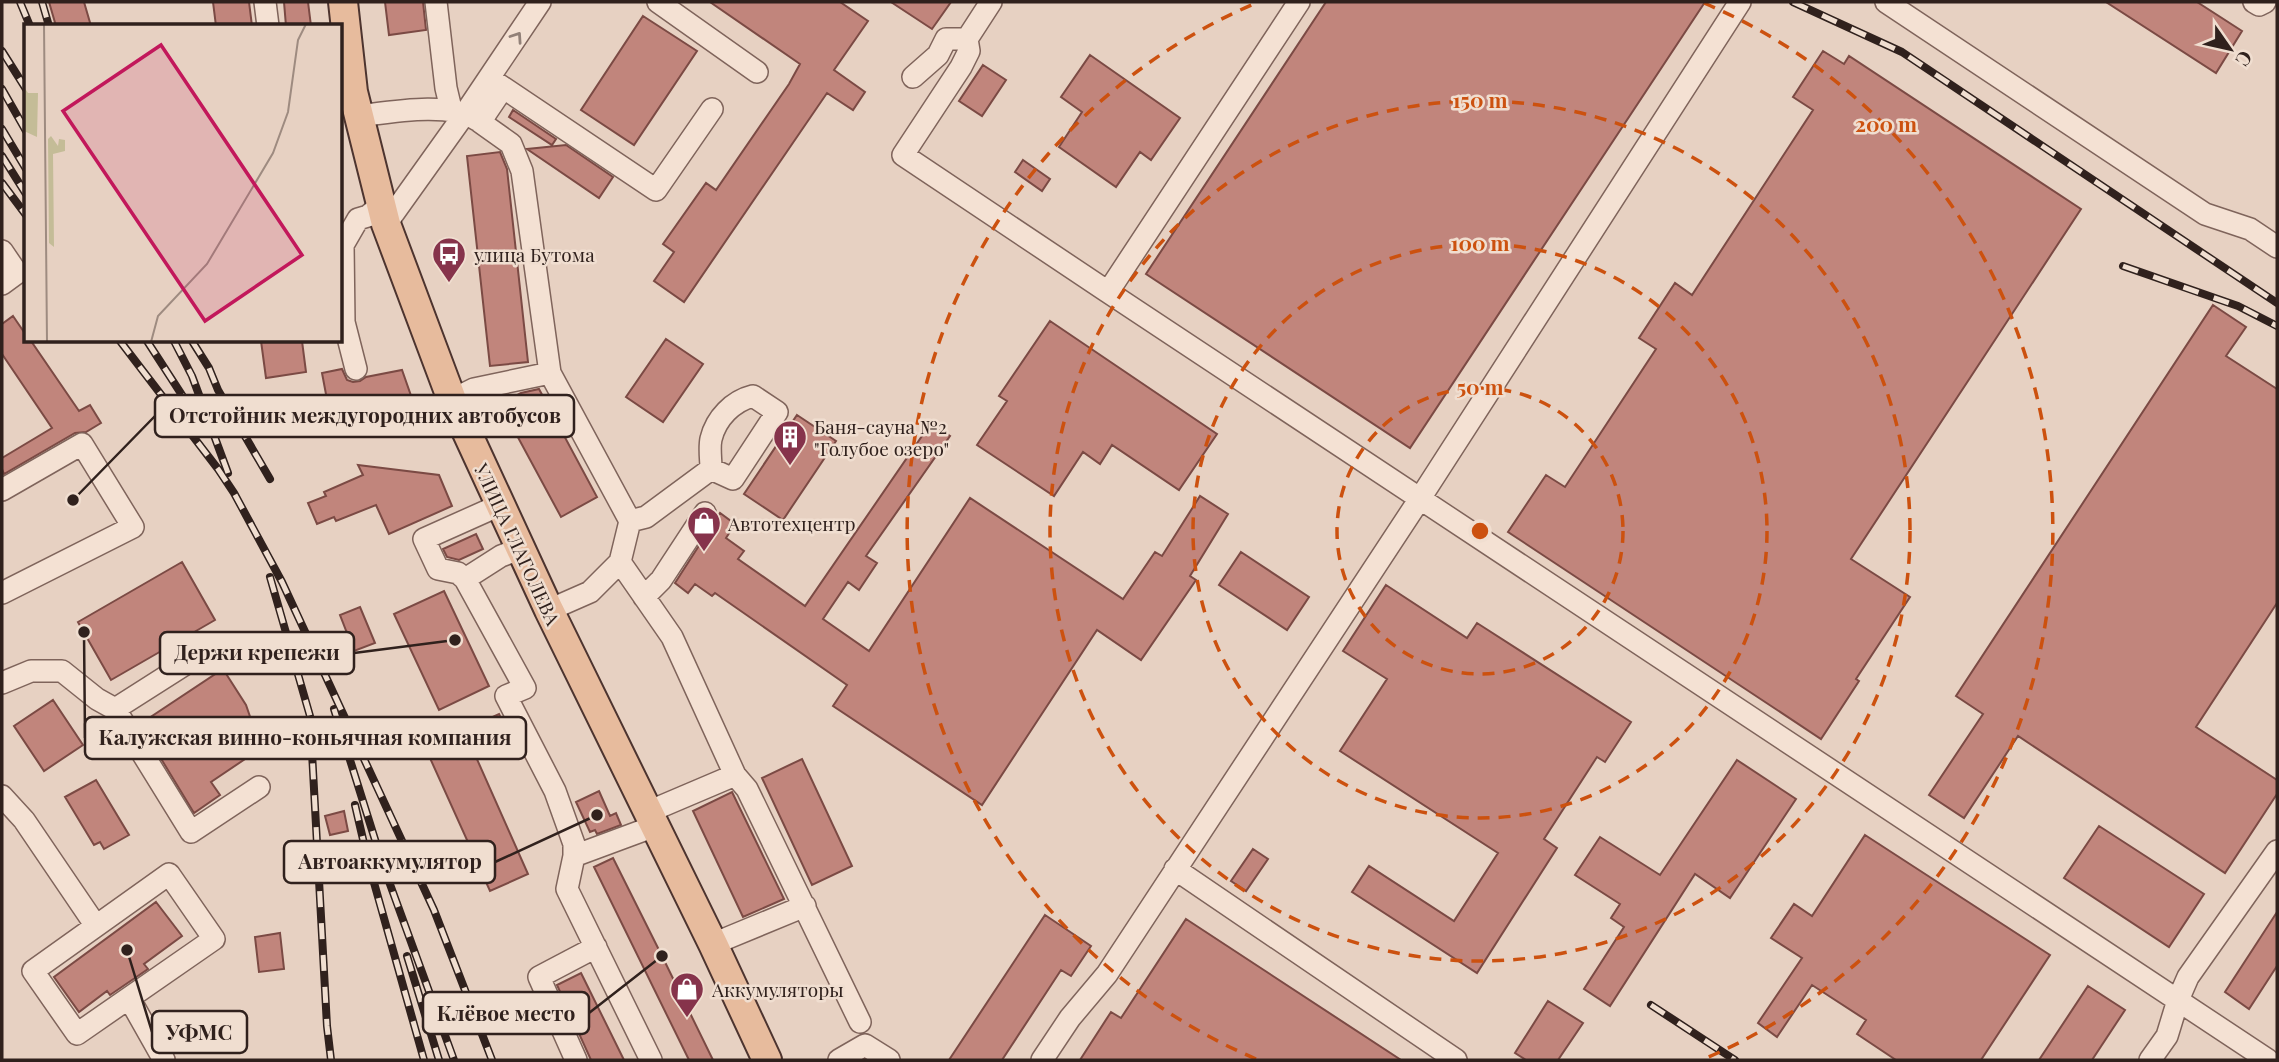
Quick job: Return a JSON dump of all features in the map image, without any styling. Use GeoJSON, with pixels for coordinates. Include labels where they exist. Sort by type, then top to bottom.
{"type":"FeatureCollection","features":[{"type":"Feature","properties":{"kind":"main road","name":"УЛИЦА ГЛАГОЛЕВА"},"geometry":{"type":"LineString","coordinates":[[343,2],[351,101],[383,215],[452,400],[549,610],[713,944],[766,1060]]}},
{"type":"Feature","properties":{"kind":"street"},"geometry":{"type":"LineString","coordinates":[[265,2],[268,24]]}},
{"type":"Feature","properties":{"kind":"street"},"geometry":{"type":"LineString","coordinates":[[436,2],[446,88],[466,115],[511,144],[522,172],[550,373],[630,521],[620,562],[590,592],[549,610]]}},
{"type":"Feature","properties":{"kind":"street"},"geometry":{"type":"LineString","coordinates":[[356,369],[344,322],[343,245],[358,219],[383,215],[496,83],[540,2]]}},
{"type":"Feature","properties":{"kind":"street"},"geometry":{"type":"LineString","coordinates":[[658,2],[757,72]]}},
{"type":"Feature","properties":{"kind":"street"},"geometry":{"type":"LineString","coordinates":[[991,2],[967,38],[969,51],[961,67],[902,155],[2268,1060]]}},
{"type":"Feature","properties":{"kind":"street"},"geometry":{"type":"LineString","coordinates":[[1108,292],[1299,2]]}},
{"type":"Feature","properties":{"kind":"street"},"geometry":{"type":"LineString","coordinates":[[1042,1060],[1070,1018],[1107,974],[1419,500],[1740,2]]}},
{"type":"Feature","properties":{"kind":"street"},"geometry":{"type":"LineString","coordinates":[[1885,2],[2205,214],[2250,229],[2277,247]]}},
{"type":"Feature","properties":{"kind":"street"},"geometry":{"type":"LineString","coordinates":[[2254,2],[2259,5],[2265,2]]}},
{"type":"Feature","properties":{"kind":"street"},"geometry":{"type":"LineString","coordinates":[[913,77],[938,55],[946,39],[967,38]]}},
{"type":"Feature","properties":{"kind":"street"},"geometry":{"type":"LineString","coordinates":[[496,83],[656,190],[712,109]]}},
{"type":"Feature","properties":{"kind":"street"},"geometry":{"type":"LineString","coordinates":[[351,101],[466,115]]}},
{"type":"Feature","properties":{"kind":"street"},"geometry":{"type":"LineString","coordinates":[[2,251],[16,273],[2,284]]}},
{"type":"Feature","properties":{"kind":"street"},"geometry":{"type":"LineString","coordinates":[[452,400],[474,389],[550,373]]}},
{"type":"Feature","properties":{"kind":"street"},"geometry":{"type":"LineString","coordinates":[[2,490],[82,444],[133,527],[2,593]]}},
{"type":"Feature","properties":{"kind":"street"},"geometry":{"type":"LineString","coordinates":[[630,521],[646,517],[711,469]]}},
{"type":"Feature","properties":{"kind":"street"},"geometry":{"type":"LineString","coordinates":[[500,505],[424,540],[438,569],[458,573],[465,579],[525,688],[506,696],[555,791],[574,844],[567,889],[651,1060]]}},
{"type":"Feature","properties":{"kind":"street"},"geometry":{"type":"LineString","coordinates":[[644,597],[661,580],[705,513]]}},
{"type":"Feature","properties":{"kind":"street"},"geometry":{"type":"LineString","coordinates":[[465,579],[501,556],[522,548]]}},
{"type":"Feature","properties":{"kind":"street"},"geometry":{"type":"LineString","coordinates":[[620,562],[672,637],[735,775],[747,789],[860,1022]]}},
{"type":"Feature","properties":{"kind":"street"},"geometry":{"type":"LineString","coordinates":[[115,709],[203,653]]}},
{"type":"Feature","properties":{"kind":"street"},"geometry":{"type":"LineString","coordinates":[[2,683],[31,671],[62,671],[97,699],[115,709],[191,832],[260,787]]}},
{"type":"Feature","properties":{"kind":"street"},"geometry":{"type":"LineString","coordinates":[[574,856],[735,775]]}},
{"type":"Feature","properties":{"kind":"street"},"geometry":{"type":"LineString","coordinates":[[2,796],[24,820],[96,926]]}},
{"type":"Feature","properties":{"kind":"street"},"geometry":{"type":"LineString","coordinates":[[2150,1060],[2167,1036],[2188,977],[2277,851]]}},
{"type":"Feature","properties":{"kind":"street"},"geometry":{"type":"LineString","coordinates":[[1175,869],[1456,1060]]}},
{"type":"Feature","properties":{"kind":"street"},"geometry":{"type":"LineString","coordinates":[[169,874],[214,939],[77,1034],[33,971],[96,926],[169,874]]}},
{"type":"Feature","properties":{"kind":"street"},"geometry":{"type":"LineString","coordinates":[[713,944],[805,906]]}},
{"type":"Feature","properties":{"kind":"street"},"geometry":{"type":"LineString","coordinates":[[576,1060],[539,977],[596,947]]}},
{"type":"Feature","properties":{"kind":"street"},"geometry":{"type":"LineString","coordinates":[[129,998],[164,1060]]}},
{"type":"Feature","properties":{"kind":"street"},"geometry":{"type":"LineString","coordinates":[[839,1060],[865,1045],[889,1060]]}},
{"type":"Feature","properties":{"kind":"building"},"geometry":{"type":"Polygon","coordinates":[[[49,2],[84,2],[90,24],[55,24],[49,2]]]}},
{"type":"Feature","properties":{"kind":"building"},"geometry":{"type":"Polygon","coordinates":[[[213,2],[249,2],[252,24],[216,24],[213,2]]]}},
{"type":"Feature","properties":{"kind":"building"},"geometry":{"type":"Polygon","coordinates":[[[284,2],[308,2],[311,24],[286,24],[284,2]]]}},
{"type":"Feature","properties":{"kind":"building"},"geometry":{"type":"Polygon","coordinates":[[[385,2],[423,2],[426,30],[389,35],[385,2]]]}},
{"type":"Feature","properties":{"kind":"building"},"geometry":{"type":"Polygon","coordinates":[[[710,2],[840,2],[868,21],[834,70],[865,92],[853,110],[827,93],[684,302],[654,281],[674,252],[663,244],[706,183],[716,190],[800,64],[710,2]]]}},
{"type":"Feature","properties":{"kind":"building"},"geometry":{"type":"Polygon","coordinates":[[[891,2],[951,2],[932,29],[891,2]]]}},
{"type":"Feature","properties":{"kind":"building"},"geometry":{"type":"Polygon","coordinates":[[[1326,2],[1705,2],[1410,448],[1146,274],[1326,2]]]}},
{"type":"Feature","properties":{"kind":"building"},"geometry":{"type":"Polygon","coordinates":[[[2106,2],[2197,2],[2242,31],[2216,73],[2106,2]]]}},
{"type":"Feature","properties":{"kind":"building"},"geometry":{"type":"Polygon","coordinates":[[[643,16],[697,51],[634,145],[581,110],[643,16]]]}},
{"type":"Feature","properties":{"kind":"building"},"geometry":{"type":"Polygon","coordinates":[[[1823,51],[1844,64],[1849,56],[2081,209],[1851,559],[1910,597],[1856,679],[1859,681],[1821,739],[1508,532],[1546,475],[1565,487],[1656,349],[1639,338],[1675,283],[1692,295],[1813,110],[1793,97],[1823,51]]]}},
{"type":"Feature","properties":{"kind":"building"},"geometry":{"type":"Polygon","coordinates":[[[1090,55],[1180,118],[1151,160],[1140,152],[1116,187],[1059,147],[1082,112],[1061,97],[1090,55]]]}},
{"type":"Feature","properties":{"kind":"building"},"geometry":{"type":"Polygon","coordinates":[[[983,65],[1006,80],[982,116],[959,101],[983,65]]]}},
{"type":"Feature","properties":{"kind":"building"},"geometry":{"type":"Polygon","coordinates":[[[513,110],[556,139],[552,145],[509,117],[513,110]]]}},
{"type":"Feature","properties":{"kind":"building"},"geometry":{"type":"Polygon","coordinates":[[[566,145],[613,177],[599,198],[527,149],[566,145]]]}},
{"type":"Feature","properties":{"kind":"building"},"geometry":{"type":"Polygon","coordinates":[[[500,152],[507,169],[528,362],[490,366],[467,156],[500,152]]]}},
{"type":"Feature","properties":{"kind":"building"},"geometry":{"type":"Polygon","coordinates":[[[1023,160],[1050,179],[1042,191],[1015,172],[1023,160]]]}},
{"type":"Feature","properties":{"kind":"building"},"geometry":{"type":"Polygon","coordinates":[[[2213,305],[2246,327],[2226,356],[2277,389],[2277,603],[2196,727],[2277,780],[2277,794],[2225,873],[2018,736],[1964,818],[1929,795],[1983,714],[1956,696],[2213,305]]]}},
{"type":"Feature","properties":{"kind":"building"},"geometry":{"type":"Polygon","coordinates":[[[13,316],[24,332],[24,343],[32,343],[79,411],[90,405],[101,423],[86,432],[75,433],[4,474],[2,458],[52,428],[2,354],[2,324],[13,316]]]}},
{"type":"Feature","properties":{"kind":"building"},"geometry":{"type":"Polygon","coordinates":[[[1050,321],[1217,434],[1179,490],[1112,445],[1100,464],[1083,452],[1054,496],[977,445],[1007,401],[999,396],[1050,321]]]}},
{"type":"Feature","properties":{"kind":"building"},"geometry":{"type":"Polygon","coordinates":[[[666,339],[703,364],[663,422],[626,397],[666,339]]]}},
{"type":"Feature","properties":{"kind":"building"},"geometry":{"type":"Polygon","coordinates":[[[261,343],[302,343],[306,372],[266,378],[261,343]]]}},
{"type":"Feature","properties":{"kind":"building"},"geometry":{"type":"Polygon","coordinates":[[[342,369],[347,380],[353,382],[402,370],[416,410],[332,426],[322,373],[342,369]]]}},
{"type":"Feature","properties":{"kind":"building"},"geometry":{"type":"Polygon","coordinates":[[[539,389],[597,497],[561,517],[500,404],[521,393],[539,389]]]}},
{"type":"Feature","properties":{"kind":"building","name":"Баня-сауна №2 \"Голубое озеро\""},"geometry":{"type":"Polygon","coordinates":[[[797,415],[836,441],[783,520],[744,494],[797,415]]]}},
{"type":"Feature","properties":{"kind":"building"},"geometry":{"type":"Polygon","coordinates":[[[931,423],[950,436],[866,556],[877,563],[859,590],[848,582],[823,619],[869,651],[970,498],[1123,599],[1155,552],[1162,556],[1200,496],[1228,514],[1190,576],[1196,580],[1141,660],[1097,630],[982,805],[833,706],[847,685],[715,593],[712,596],[695,584],[688,593],[675,583],[720,513],[735,524],[726,538],[744,551],[738,559],[805,606],[931,423]]]}},
{"type":"Feature","properties":{"kind":"building"},"geometry":{"type":"Polygon","coordinates":[[[358,465],[439,475],[452,506],[389,534],[376,505],[336,521],[334,517],[317,524],[308,503],[326,496],[324,492],[363,475],[358,465]]]}},
{"type":"Feature","properties":{"kind":"building"},"geometry":{"type":"Polygon","coordinates":[[[476,534],[483,549],[459,560],[447,557],[443,549],[476,534]]]}},
{"type":"Feature","properties":{"kind":"building"},"geometry":{"type":"Polygon","coordinates":[[[1241,552],[1309,597],[1287,630],[1219,585],[1241,552]]]}},
{"type":"Feature","properties":{"kind":"building"},"geometry":{"type":"Polygon","coordinates":[[[182,562],[215,620],[111,680],[78,622],[182,562]]]}},
{"type":"Feature","properties":{"kind":"building"},"geometry":{"type":"Polygon","coordinates":[[[1386,585],[1467,638],[1477,623],[1631,722],[1605,762],[1597,757],[1544,839],[1557,848],[1477,973],[1352,892],[1369,866],[1454,921],[1498,853],[1340,751],[1387,679],[1343,651],[1386,585]]]}},
{"type":"Feature","properties":{"kind":"building"},"geometry":{"type":"Polygon","coordinates":[[[444,591],[489,686],[439,710],[394,614],[444,591]]]}},
{"type":"Feature","properties":{"kind":"building"},"geometry":{"type":"Polygon","coordinates":[[[360,607],[375,643],[354,651],[340,615],[360,607]]]}},
{"type":"Feature","properties":{"kind":"building"},"geometry":{"type":"Polygon","coordinates":[[[223,669],[246,705],[256,734],[246,741],[254,753],[211,782],[220,795],[194,813],[140,724],[223,669]]]}},
{"type":"Feature","properties":{"kind":"building"},"geometry":{"type":"Polygon","coordinates":[[[53,700],[83,745],[44,771],[14,726],[53,700]]]}},
{"type":"Feature","properties":{"kind":"building"},"geometry":{"type":"Polygon","coordinates":[[[499,714],[511,741],[476,757],[528,874],[490,891],[425,747],[499,714]]]}},
{"type":"Feature","properties":{"kind":"building"},"geometry":{"type":"Polygon","coordinates":[[[802,759],[852,866],[812,885],[762,778],[802,759]]]}},
{"type":"Feature","properties":{"kind":"building"},"geometry":{"type":"Polygon","coordinates":[[[1737,760],[1796,799],[1730,898],[1695,874],[1610,1006],[1584,989],[1624,927],[1611,918],[1620,904],[1575,875],[1600,837],[1660,875],[1737,760]]]}},
{"type":"Feature","properties":{"kind":"building"},"geometry":{"type":"Polygon","coordinates":[[[96,780],[129,835],[104,849],[100,842],[94,845],[65,797],[96,780]]]}},
{"type":"Feature","properties":{"kind":"building"},"geometry":{"type":"Polygon","coordinates":[[[599,791],[610,816],[616,813],[621,825],[597,834],[595,830],[590,832],[576,802],[599,791]]]}},
{"type":"Feature","properties":{"kind":"building"},"geometry":{"type":"Polygon","coordinates":[[[732,792],[784,899],[743,917],[693,811],[732,792]]]}},
{"type":"Feature","properties":{"kind":"building"},"geometry":{"type":"Polygon","coordinates":[[[344,811],[348,831],[330,835],[325,816],[344,811]]]}},
{"type":"Feature","properties":{"kind":"building"},"geometry":{"type":"Polygon","coordinates":[[[2099,826],[2204,894],[2169,947],[2064,878],[2099,826]]]}},
{"type":"Feature","properties":{"kind":"building"},"geometry":{"type":"Polygon","coordinates":[[[1865,835],[2050,955],[1981,1060],[1896,1060],[1857,1034],[1866,1020],[1812,985],[1777,1037],[1758,1023],[1802,958],[1771,938],[1794,904],[1812,916],[1865,835]]]}},
{"type":"Feature","properties":{"kind":"building"},"geometry":{"type":"Polygon","coordinates":[[[1253,849],[1268,859],[1246,891],[1231,881],[1253,849]]]}},
{"type":"Feature","properties":{"kind":"building"},"geometry":{"type":"Polygon","coordinates":[[[613,858],[713,1060],[689,1060],[594,867],[613,858]]]}},
{"type":"Feature","properties":{"kind":"building"},"geometry":{"type":"Polygon","coordinates":[[[156,902],[182,936],[144,964],[148,969],[110,995],[107,991],[79,1012],[54,977],[156,902]]]}},
{"type":"Feature","properties":{"kind":"building"},"geometry":{"type":"Polygon","coordinates":[[[2277,912],[2277,966],[2249,1009],[2225,992],[2277,912]]]}},
{"type":"Feature","properties":{"kind":"building"},"geometry":{"type":"Polygon","coordinates":[[[1045,915],[1091,946],[1071,976],[1061,970],[1002,1060],[949,1060],[1045,915]]]}},
{"type":"Feature","properties":{"kind":"building"},"geometry":{"type":"Polygon","coordinates":[[[1186,919],[1401,1060],[1080,1060],[1111,1012],[1121,1018],[1186,919]]]}},
{"type":"Feature","properties":{"kind":"building"},"geometry":{"type":"Polygon","coordinates":[[[280,933],[284,969],[259,972],[255,937],[280,933]]]}},
{"type":"Feature","properties":{"kind":"building"},"geometry":{"type":"Polygon","coordinates":[[[581,973],[624,1060],[591,1060],[557,985],[581,973]]]}},
{"type":"Feature","properties":{"kind":"building"},"geometry":{"type":"Polygon","coordinates":[[[2088,986],[2125,1010],[2092,1060],[2039,1060],[2088,986]]]}},
{"type":"Feature","properties":{"kind":"building"},"geometry":{"type":"Polygon","coordinates":[[[1548,1001],[1583,1023],[1558,1060],[1526,1060],[1515,1053],[1548,1001]]]}},
{"type":"Feature","properties":{"kind":"railway"},"geometry":{"type":"LineString","coordinates":[[20,2],[29,24]]}},
{"type":"Feature","properties":{"kind":"railway"},"geometry":{"type":"LineString","coordinates":[[42,2],[48,24]]}},
{"type":"Feature","properties":{"kind":"railway"},"geometry":{"type":"LineString","coordinates":[[1793,2],[1902,52],[2277,303]]}},
{"type":"Feature","properties":{"kind":"railway"},"geometry":{"type":"LineString","coordinates":[[2,51],[24,86]]}},
{"type":"Feature","properties":{"kind":"railway"},"geometry":{"type":"LineString","coordinates":[[2,89],[24,128]]}},
{"type":"Feature","properties":{"kind":"railway"},"geometry":{"type":"LineString","coordinates":[[2,129],[24,166]]}},
{"type":"Feature","properties":{"kind":"railway"},"geometry":{"type":"LineString","coordinates":[[2,156],[24,191]]}},
{"type":"Feature","properties":{"kind":"railway"},"geometry":{"type":"LineString","coordinates":[[2,183],[24,212]]}},
{"type":"Feature","properties":{"kind":"railway"},"geometry":{"type":"LineString","coordinates":[[2123,266],[2238,306],[2277,326]]}},
{"type":"Feature","properties":{"kind":"railway"},"geometry":{"type":"LineString","coordinates":[[122,343],[218,469],[282,582],[434,910],[492,1060]]}},
{"type":"Feature","properties":{"kind":"railway"},"geometry":{"type":"LineString","coordinates":[[148,343],[204,429]]}},
{"type":"Feature","properties":{"kind":"railway"},"geometry":{"type":"LineString","coordinates":[[175,343],[192,376],[228,473]]}},
{"type":"Feature","properties":{"kind":"railway"},"geometry":{"type":"LineString","coordinates":[[193,343],[270,479]]}},
{"type":"Feature","properties":{"kind":"railway"},"geometry":{"type":"LineString","coordinates":[[270,577],[310,716],[331,1060]]}},
{"type":"Feature","properties":{"kind":"railway"},"geometry":{"type":"LineString","coordinates":[[334,709],[383,865],[454,1060]]}},
{"type":"Feature","properties":{"kind":"railway"},"geometry":{"type":"LineString","coordinates":[[355,805],[369,865],[424,1060]]}},
{"type":"Feature","properties":{"kind":"railway"},"geometry":{"type":"LineString","coordinates":[[407,956],[439,1060]]}},
{"type":"Feature","properties":{"kind":"railway"},"geometry":{"type":"LineString","coordinates":[[1651,1005],[1735,1060]]}},
{"type":"Feature","properties":{"kind":"place","name":"улица Бутома"},"geometry":{"type":"Point","coordinates":[449,284]}},
{"type":"Feature","properties":{"kind":"place","name":"Баня-сауна №2 \"Голубое озеро\""},"geometry":{"type":"Point","coordinates":[790,467]}},
{"type":"Feature","properties":{"kind":"place","name":"Отстойник междугородних автобусов"},"geometry":{"type":"Point","coordinates":[73,500]}},
{"type":"Feature","properties":{"kind":"place","name":"Автотехцентр"},"geometry":{"type":"Point","coordinates":[704,553]}},
{"type":"Feature","properties":{"kind":"place","name":"Калужская винно-коньячная компания"},"geometry":{"type":"Point","coordinates":[84,632]}},
{"type":"Feature","properties":{"kind":"place","name":"Держи крепежи"},"geometry":{"type":"Point","coordinates":[455,640]}},
{"type":"Feature","properties":{"kind":"place","name":"Автоаккумулятор"},"geometry":{"type":"Point","coordinates":[597,815]}},
{"type":"Feature","properties":{"kind":"place","name":"УФМС"},"geometry":{"type":"Point","coordinates":[127,950]}},
{"type":"Feature","properties":{"kind":"place","name":"Клёвое место"},"geometry":{"type":"Point","coordinates":[662,956]}},
{"type":"Feature","properties":{"kind":"place","name":"Аккумуляторы"},"geometry":{"type":"Point","coordinates":[687,1019]}}]}
